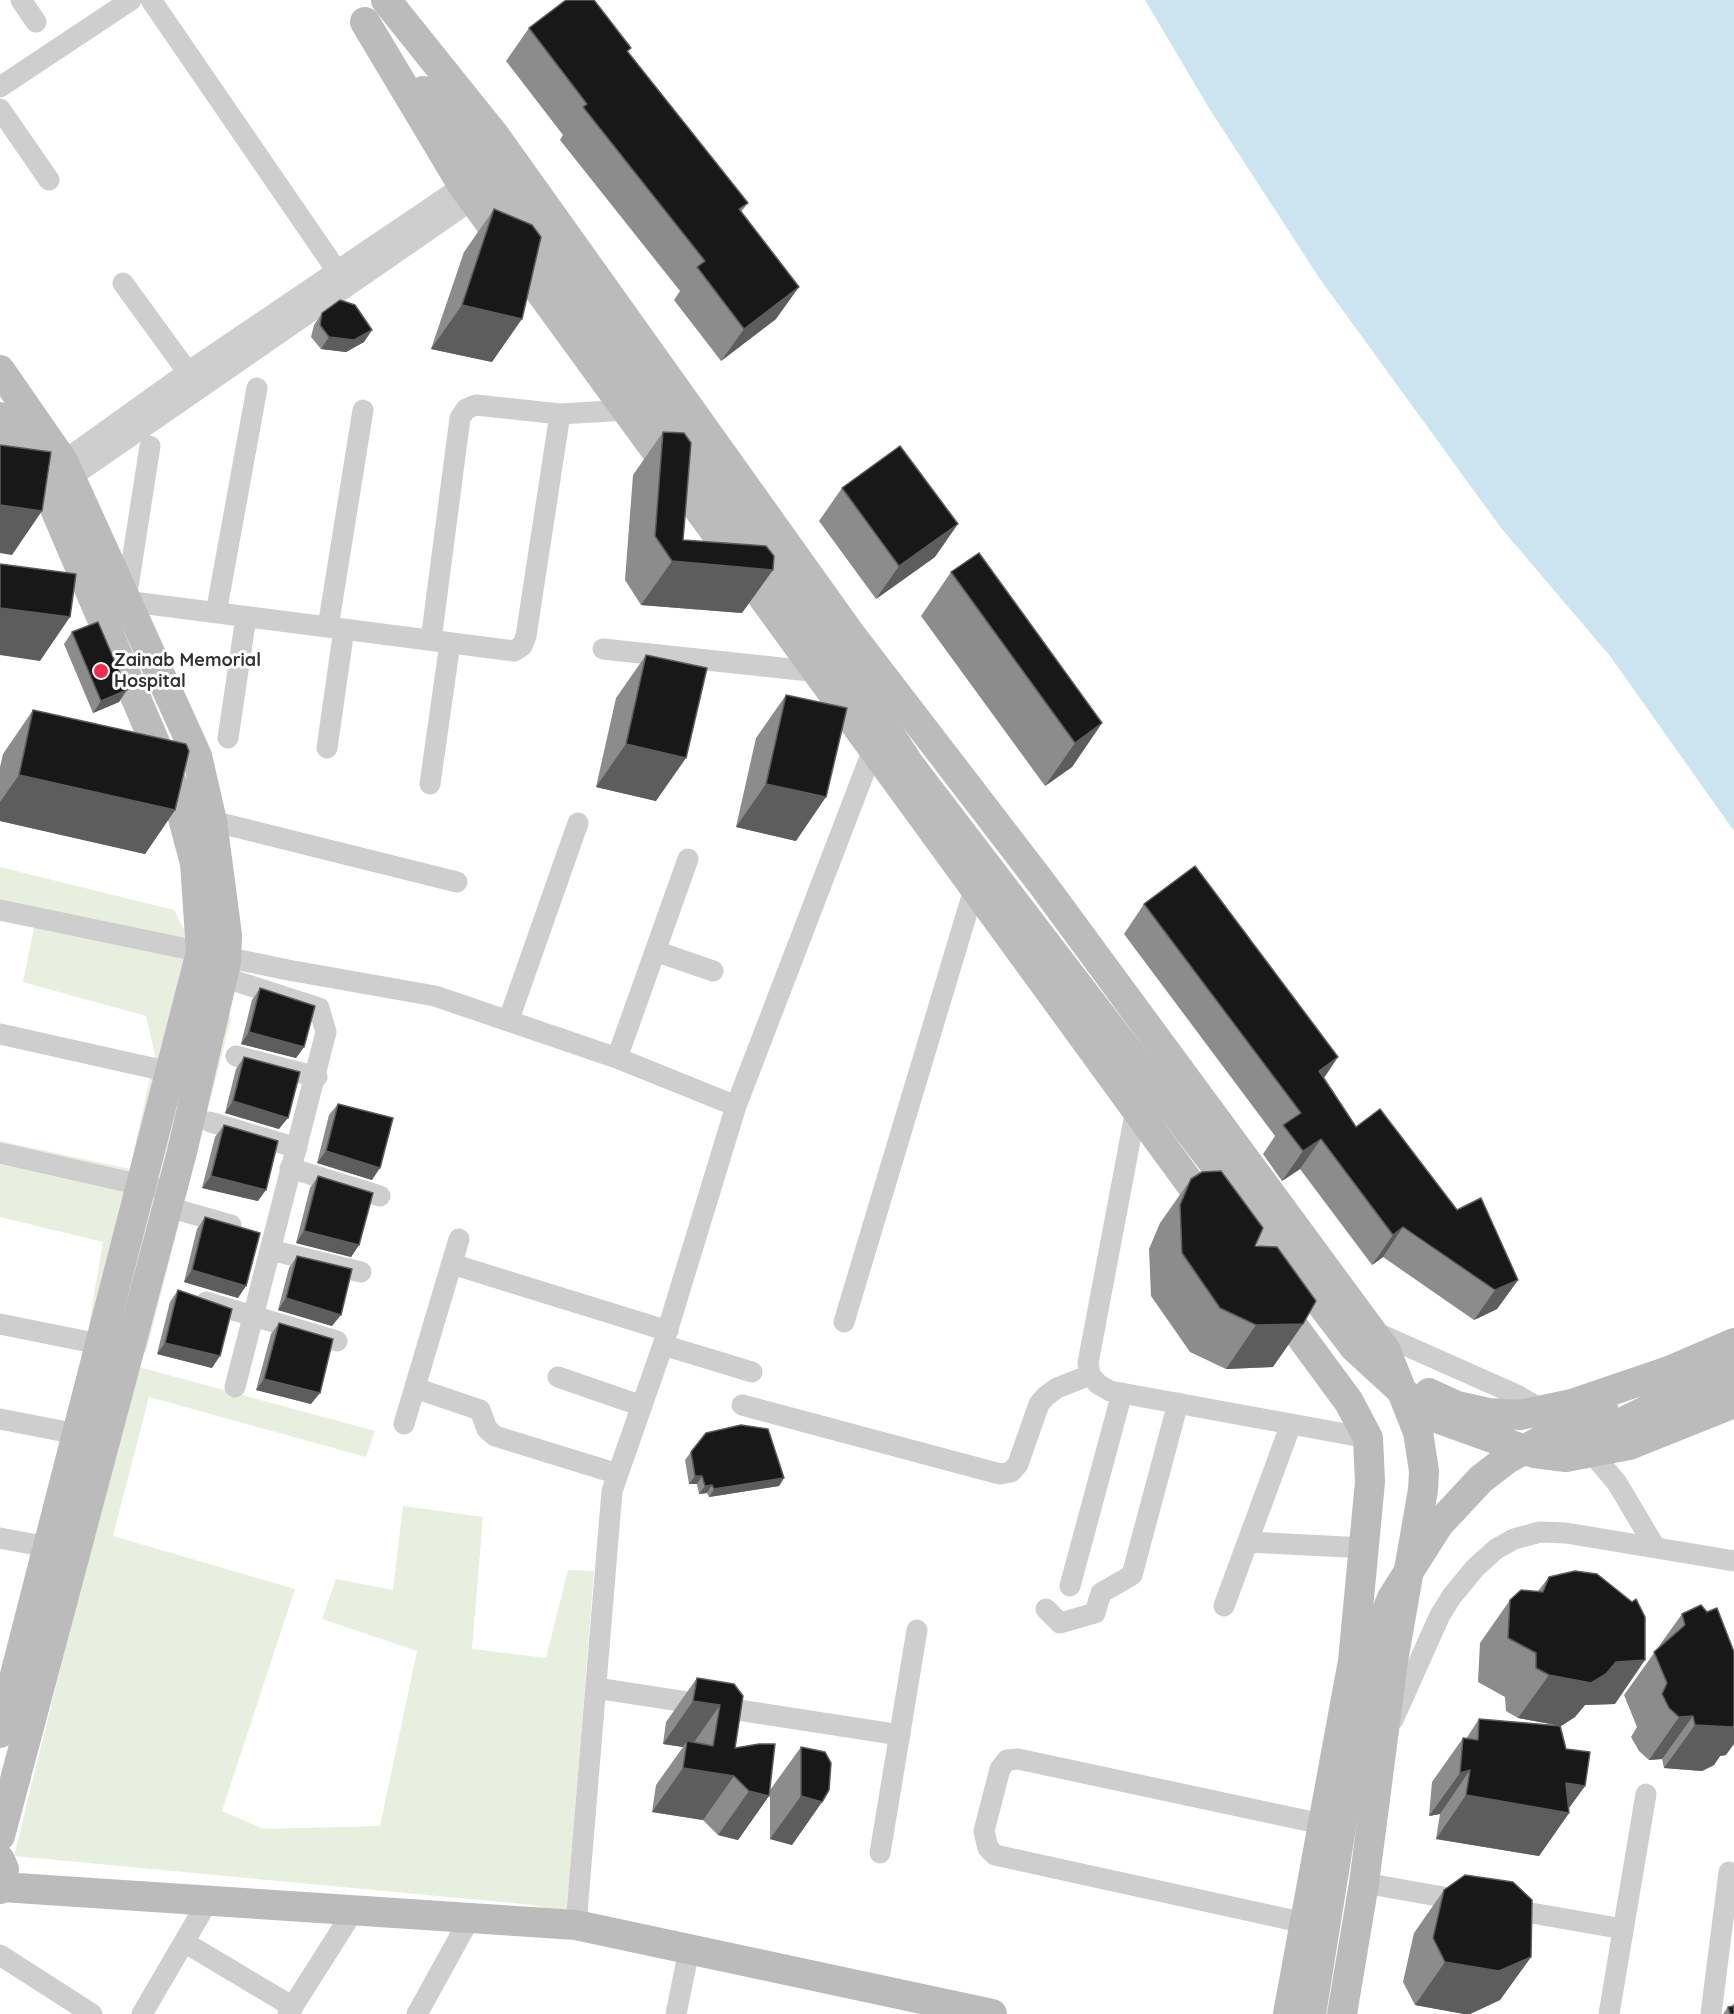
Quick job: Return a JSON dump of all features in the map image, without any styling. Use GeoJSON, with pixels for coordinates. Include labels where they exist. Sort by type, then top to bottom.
{"type":"FeatureCollection","features":[{"type":"Feature","properties":{"kind":"main road"},"geometry":{"type":"LineString","coordinates":[[386,0],[500,143],[851,635],[1057,904],[1386,1351],[1418,1432],[1424,1471],[1423,1490],[1393,1661],[1364,1883],[1342,2014]]}},
{"type":"Feature","properties":{"kind":"main road"},"geometry":{"type":"LineString","coordinates":[[358,11],[476,154],[829,641],[909,764],[1354,1347],[1416,1404],[1439,1419],[1534,1453],[1575,1456],[1629,1444],[1734,1403]]}},
{"type":"Feature","properties":{"kind":"main road"},"geometry":{"type":"LineString","coordinates":[[358,11],[468,193],[816,667],[1232,1242]]}},
{"type":"Feature","properties":{"kind":"main road"},"geometry":{"type":"LineString","coordinates":[[0,370],[56,477],[126,601],[197,756],[212,821],[225,908],[170,1199],[0,1836]]}},
{"type":"Feature","properties":{"kind":"main road"},"geometry":{"type":"LineString","coordinates":[[0,417],[56,477],[98,612],[176,792],[195,863],[216,962],[170,1072],[0,1733]]}},
{"type":"Feature","properties":{"kind":"main road"},"geometry":{"type":"LineString","coordinates":[[816,667],[851,635]]}},
{"type":"Feature","properties":{"kind":"main road"},"geometry":{"type":"LineString","coordinates":[[876,666],[879,697],[1346,1314],[1378,1354],[1419,1389],[1457,1406],[1488,1413],[1520,1415],[1734,1372]]}},
{"type":"Feature","properties":{"kind":"main road"},"geometry":{"type":"LineString","coordinates":[[1260,1280],[1348,1402],[1368,1438],[1370,1482],[1353,1661],[1288,2014]]}},
{"type":"Feature","properties":{"kind":"main road"},"geometry":{"type":"LineString","coordinates":[[1328,2014],[1388,1654],[1419,1584],[1434,1558],[1461,1524],[1521,1474],[1734,1343]]}},
{"type":"Feature","properties":{"kind":"main road"},"geometry":{"type":"LineString","coordinates":[[1311,2014],[1368,1660],[1392,1598],[1439,1524],[1481,1479],[1507,1459],[1669,1385]]}},
{"type":"Feature","properties":{"kind":"main road"},"geometry":{"type":"LineString","coordinates":[[1,1879],[208,1901],[576,1925],[992,2014]]}},
{"type":"Feature","properties":{"kind":"street"},"geometry":{"type":"LineString","coordinates":[[21,0],[36,22]]}},
{"type":"Feature","properties":{"kind":"street"},"geometry":{"type":"LineString","coordinates":[[0,87],[131,0]]}},
{"type":"Feature","properties":{"kind":"street"},"geometry":{"type":"LineString","coordinates":[[151,0],[342,280]]}},
{"type":"Feature","properties":{"kind":"street"},"geometry":{"type":"LineString","coordinates":[[0,109],[49,180]]}},
{"type":"Feature","properties":{"kind":"street"},"geometry":{"type":"LineString","coordinates":[[56,477],[468,193]]}},
{"type":"Feature","properties":{"kind":"street"},"geometry":{"type":"LineString","coordinates":[[123,283],[194,380]]}},
{"type":"Feature","properties":{"kind":"street"},"geometry":{"type":"LineString","coordinates":[[216,613],[257,388]]}},
{"type":"Feature","properties":{"kind":"street"},"geometry":{"type":"LineString","coordinates":[[430,784],[460,418],[466,409],[476,405],[560,414],[627,410]]}},
{"type":"Feature","properties":{"kind":"street"},"geometry":{"type":"LineString","coordinates":[[327,748],[336,628],[363,410]]}},
{"type":"Feature","properties":{"kind":"street"},"geometry":{"type":"LineString","coordinates":[[98,612],[126,601],[514,651],[522,646],[526,636],[560,414]]}},
{"type":"Feature","properties":{"kind":"street"},"geometry":{"type":"LineString","coordinates":[[126,601],[150,446]]}},
{"type":"Feature","properties":{"kind":"street"},"geometry":{"type":"LineString","coordinates":[[228,738],[246,617]]}},
{"type":"Feature","properties":{"kind":"street"},"geometry":{"type":"LineString","coordinates":[[603,649],[816,667]]}},
{"type":"Feature","properties":{"kind":"street"},"geometry":{"type":"LineString","coordinates":[[576,1925],[612,1491],[665,1338],[736,1106],[874,747]]}},
{"type":"Feature","properties":{"kind":"street"},"geometry":{"type":"LineString","coordinates":[[212,821],[457,882]]}},
{"type":"Feature","properties":{"kind":"street"},"geometry":{"type":"LineString","coordinates":[[509,1019],[578,823]]}},
{"type":"Feature","properties":{"kind":"street"},"geometry":{"type":"LineString","coordinates":[[617,1058],[688,859]]}},
{"type":"Feature","properties":{"kind":"street"},"geometry":{"type":"LineString","coordinates":[[844,1322],[975,886]]}},
{"type":"Feature","properties":{"kind":"street"},"geometry":{"type":"LineString","coordinates":[[0,910],[216,962],[288,970],[435,996],[509,1019],[617,1058],[736,1106]]}},
{"type":"Feature","properties":{"kind":"street"},"geometry":{"type":"LineString","coordinates":[[655,951],[713,971]]}},
{"type":"Feature","properties":{"kind":"street"},"geometry":{"type":"LineString","coordinates":[[216,962],[319,1008],[326,1032],[317,1077],[290,1168],[255,1317],[235,1387]]}},
{"type":"Feature","properties":{"kind":"street"},"geometry":{"type":"LineString","coordinates":[[0,1034],[170,1072]]}},
{"type":"Feature","properties":{"kind":"street"},"geometry":{"type":"LineString","coordinates":[[236,1056],[317,1077]]}},
{"type":"Feature","properties":{"kind":"street"},"geometry":{"type":"LineString","coordinates":[[1136,1109],[1088,1363],[1090,1375],[1104,1387],[1122,1393],[1368,1438]]}},
{"type":"Feature","properties":{"kind":"street"},"geometry":{"type":"LineString","coordinates":[[210,1122],[297,1148]]}},
{"type":"Feature","properties":{"kind":"street"},"geometry":{"type":"LineString","coordinates":[[0,1153],[141,1186],[272,1244],[361,1272]]}},
{"type":"Feature","properties":{"kind":"street"},"geometry":{"type":"LineString","coordinates":[[290,1168],[380,1196]]}},
{"type":"Feature","properties":{"kind":"street"},"geometry":{"type":"LineString","coordinates":[[404,1424],[459,1239]]}},
{"type":"Feature","properties":{"kind":"street"},"geometry":{"type":"LineString","coordinates":[[452,1264],[665,1338],[752,1372]]}},
{"type":"Feature","properties":{"kind":"street"},"geometry":{"type":"LineString","coordinates":[[190,1298],[337,1341]]}},
{"type":"Feature","properties":{"kind":"street"},"geometry":{"type":"LineString","coordinates":[[0,1324],[129,1351]]}},
{"type":"Feature","properties":{"kind":"street"},"geometry":{"type":"LineString","coordinates":[[1372,1331],[1517,1395],[1566,1424],[1617,1483],[1655,1547]]}},
{"type":"Feature","properties":{"kind":"street"},"geometry":{"type":"LineString","coordinates":[[742,1405],[1000,1474],[1011,1472],[1018,1464],[1039,1404],[1046,1396],[1057,1388],[1090,1375]]}},
{"type":"Feature","properties":{"kind":"street"},"geometry":{"type":"LineString","coordinates":[[558,1377],[642,1406]]}},
{"type":"Feature","properties":{"kind":"street"},"geometry":{"type":"LineString","coordinates":[[415,1388],[480,1410],[487,1429],[495,1436],[618,1474]]}},
{"type":"Feature","properties":{"kind":"street"},"geometry":{"type":"LineString","coordinates":[[1070,1586],[1122,1393]]}},
{"type":"Feature","properties":{"kind":"street"},"geometry":{"type":"LineString","coordinates":[[1046,1609],[1060,1623],[1095,1613],[1101,1593],[1132,1575],[1178,1403]]}},
{"type":"Feature","properties":{"kind":"street"},"geometry":{"type":"LineString","coordinates":[[0,1419],[77,1434]]}},
{"type":"Feature","properties":{"kind":"street"},"geometry":{"type":"LineString","coordinates":[[1224,1606],[1291,1424]]}},
{"type":"Feature","properties":{"kind":"street"},"geometry":{"type":"LineString","coordinates":[[1383,1741],[1440,1615],[1475,1568],[1496,1549],[1514,1539],[1540,1532],[1566,1533],[1734,1561]]}},
{"type":"Feature","properties":{"kind":"street"},"geometry":{"type":"LineString","coordinates":[[0,1538],[48,1547]]}},
{"type":"Feature","properties":{"kind":"street"},"geometry":{"type":"LineString","coordinates":[[1248,1542],[1365,1548]]}},
{"type":"Feature","properties":{"kind":"street"},"geometry":{"type":"LineString","coordinates":[[880,1853],[917,1630]]}},
{"type":"Feature","properties":{"kind":"street"},"geometry":{"type":"LineString","coordinates":[[596,1688],[900,1735]]}},
{"type":"Feature","properties":{"kind":"street"},"geometry":{"type":"LineString","coordinates":[[1305,1923],[995,1855],[988,1848],[984,1831],[1000,1769],[1007,1760],[1018,1759],[1322,1824]]}},
{"type":"Feature","properties":{"kind":"street"},"geometry":{"type":"LineString","coordinates":[[1609,2014],[1646,1794]]}},
{"type":"Feature","properties":{"kind":"street"},"geometry":{"type":"LineString","coordinates":[[1711,2014],[1729,1872]]}},
{"type":"Feature","properties":{"kind":"street"},"geometry":{"type":"LineString","coordinates":[[1364,1883],[1623,1929]]}},
{"type":"Feature","properties":{"kind":"street"},"geometry":{"type":"LineString","coordinates":[[142,2014],[208,1901]]}},
{"type":"Feature","properties":{"kind":"street"},"geometry":{"type":"LineString","coordinates":[[184,1942],[290,2011],[354,1910]]}},
{"type":"Feature","properties":{"kind":"street"},"geometry":{"type":"LineString","coordinates":[[417,2014],[470,1918]]}},
{"type":"Feature","properties":{"kind":"street"},"geometry":{"type":"LineString","coordinates":[[676,2014],[689,1950]]}},
{"type":"Feature","properties":{"kind":"street"},"geometry":{"type":"LineString","coordinates":[[0,1954],[92,2014]]}},
{"type":"Feature","properties":{"kind":"green space"},"geometry":{"type":"Polygon","coordinates":[[[0,867],[174,910],[231,1019],[146,1353],[89,1324],[103,1242],[0,1217],[0,1141],[130,1169],[155,1055],[146,1016],[23,982],[37,913],[0,904],[0,867]]]}},
{"type":"Feature","properties":{"kind":"green space"},"geometry":{"type":"Polygon","coordinates":[[[135,1366],[375,1431],[366,1457],[149,1397],[113,1536],[295,1589],[222,1811],[264,1829],[380,1826],[417,1651],[322,1619],[336,1579],[393,1590],[403,1506],[483,1517],[472,1649],[546,1658],[568,1570],[594,1571],[567,1914],[533,1905],[14,1856],[135,1366]]]}},
{"type":"Feature","properties":{"kind":"water"},"geometry":{"type":"Polygon","coordinates":[[[1145,0],[1734,0],[1734,831],[1610,656],[1501,528],[1320,279],[1209,108],[1145,0]]]}},
{"type":"Feature","properties":{"kind":"building"},"geometry":{"type":"Polygon","coordinates":[[[566,0],[594,0],[631,48],[627,51],[748,203],[739,209],[799,287],[744,329],[697,267],[705,261],[583,107],[587,104],[529,28],[566,0]]]}},
{"type":"Feature","properties":{"kind":"building"},"geometry":{"type":"Polygon","coordinates":[[[494,209],[532,225],[541,237],[522,319],[462,305],[494,209]]]}},
{"type":"Feature","properties":{"kind":"building"},"geometry":{"type":"Polygon","coordinates":[[[340,300],[355,305],[372,330],[354,340],[329,337],[320,325],[322,313],[340,300]]]}},
{"type":"Feature","properties":{"kind":"building"},"geometry":{"type":"Polygon","coordinates":[[[663,432],[684,433],[691,443],[683,540],[766,546],[774,556],[773,570],[672,561],[655,536],[663,432]]]}},
{"type":"Feature","properties":{"kind":"building"},"geometry":{"type":"Polygon","coordinates":[[[0,445],[51,452],[42,511],[0,505],[0,445]]]}},
{"type":"Feature","properties":{"kind":"building"},"geometry":{"type":"Polygon","coordinates":[[[900,446],[958,524],[899,566],[842,488],[900,446]]]}},
{"type":"Feature","properties":{"kind":"building"},"geometry":{"type":"Polygon","coordinates":[[[979,553],[1102,723],[1075,743],[951,572],[979,553]]]}},
{"type":"Feature","properties":{"kind":"building"},"geometry":{"type":"Polygon","coordinates":[[[0,564],[76,574],[70,617],[0,608],[0,564]]]}},
{"type":"Feature","properties":{"kind":"building"},"geometry":{"type":"Polygon","coordinates":[[[98,622],[127,690],[101,701],[72,632],[98,622]]]}},
{"type":"Feature","properties":{"kind":"building"},"geometry":{"type":"Polygon","coordinates":[[[646,655],[707,668],[686,758],[626,744],[646,655]]]}},
{"type":"Feature","properties":{"kind":"building"},"geometry":{"type":"Polygon","coordinates":[[[786,695],[847,708],[826,797],[766,784],[786,695]]]}},
{"type":"Feature","properties":{"kind":"building"},"geometry":{"type":"Polygon","coordinates":[[[33,710],[186,744],[189,751],[175,810],[19,775],[33,710]]]}},
{"type":"Feature","properties":{"kind":"building"},"geometry":{"type":"Polygon","coordinates":[[[1195,866],[1338,1057],[1319,1071],[1356,1127],[1380,1109],[1457,1210],[1481,1198],[1518,1280],[1495,1290],[1403,1227],[1393,1235],[1321,1139],[1303,1151],[1283,1125],[1301,1113],[1144,904],[1195,866]]]}},
{"type":"Feature","properties":{"kind":"building"},"geometry":{"type":"Polygon","coordinates":[[[260,988],[315,1006],[304,1047],[249,1032],[260,988]]]}},
{"type":"Feature","properties":{"kind":"building"},"geometry":{"type":"Polygon","coordinates":[[[244,1057],[300,1072],[288,1118],[233,1101],[244,1057]]]}},
{"type":"Feature","properties":{"kind":"building"},"geometry":{"type":"Polygon","coordinates":[[[338,1104],[393,1118],[380,1168],[326,1151],[338,1104]]]}},
{"type":"Feature","properties":{"kind":"building"},"geometry":{"type":"Polygon","coordinates":[[[224,1125],[278,1141],[266,1190],[211,1176],[224,1125]]]}},
{"type":"Feature","properties":{"kind":"building"},"geometry":{"type":"Polygon","coordinates":[[[1221,1171],[1263,1228],[1255,1246],[1277,1247],[1316,1301],[1303,1324],[1256,1325],[1220,1308],[1182,1253],[1180,1205],[1191,1179],[1202,1172],[1221,1171]]]}},
{"type":"Feature","properties":{"kind":"building"},"geometry":{"type":"Polygon","coordinates":[[[318,1176],[373,1193],[359,1245],[304,1231],[318,1176]]]}},
{"type":"Feature","properties":{"kind":"building"},"geometry":{"type":"Polygon","coordinates":[[[205,1217],[260,1233],[246,1286],[192,1270],[205,1217]]]}},
{"type":"Feature","properties":{"kind":"building"},"geometry":{"type":"Polygon","coordinates":[[[297,1256],[352,1269],[341,1315],[286,1298],[297,1256]]]}},
{"type":"Feature","properties":{"kind":"building"},"geometry":{"type":"Polygon","coordinates":[[[178,1290],[232,1309],[220,1356],[165,1343],[178,1290]]]}},
{"type":"Feature","properties":{"kind":"building"},"geometry":{"type":"Polygon","coordinates":[[[279,1323],[333,1339],[320,1393],[264,1379],[279,1323]]]}},
{"type":"Feature","properties":{"kind":"building"},"geometry":{"type":"Polygon","coordinates":[[[741,1425],[768,1429],[784,1478],[714,1489],[712,1485],[705,1486],[702,1476],[695,1476],[691,1452],[706,1433],[741,1425]]]}},
{"type":"Feature","properties":{"kind":"building"},"geometry":{"type":"Polygon","coordinates":[[[1575,1571],[1597,1574],[1632,1602],[1636,1599],[1645,1617],[1645,1660],[1616,1662],[1606,1674],[1591,1683],[1549,1675],[1536,1668],[1536,1653],[1508,1638],[1510,1600],[1521,1590],[1543,1592],[1549,1577],[1575,1571]]]}},
{"type":"Feature","properties":{"kind":"building"},"geometry":{"type":"Polygon","coordinates":[[[1701,1605],[1707,1612],[1717,1608],[1734,1652],[1734,1726],[1732,1727],[1695,1725],[1693,1716],[1679,1717],[1669,1708],[1662,1694],[1667,1683],[1654,1652],[1685,1625],[1682,1614],[1701,1605]]]}},
{"type":"Feature","properties":{"kind":"building"},"geometry":{"type":"Polygon","coordinates":[[[697,1678],[734,1684],[743,1696],[735,1748],[775,1744],[769,1796],[749,1791],[734,1776],[683,1768],[687,1741],[713,1746],[720,1705],[693,1701],[697,1678]]]}},
{"type":"Feature","properties":{"kind":"building"},"geometry":{"type":"Polygon","coordinates":[[[1479,1719],[1560,1726],[1566,1749],[1590,1752],[1585,1786],[1566,1783],[1569,1813],[1466,1795],[1470,1770],[1460,1773],[1463,1738],[1478,1740],[1479,1719]]]}},
{"type":"Feature","properties":{"kind":"building"},"geometry":{"type":"Polygon","coordinates":[[[801,1747],[825,1752],[831,1763],[829,1790],[822,1802],[801,1796],[801,1747]]]}},
{"type":"Feature","properties":{"kind":"building"},"geometry":{"type":"Polygon","coordinates":[[[1465,1875],[1513,1882],[1532,1900],[1531,1957],[1499,1971],[1445,1962],[1433,1938],[1444,1890],[1465,1875]]]}},
{"type":"Feature","properties":{"kind":"building"},"geometry":{"type":"Polygon","coordinates":[[[1734,2006],[1734,2014],[1730,2014],[1728,2007],[1734,2006]]]}},
{"type":"Feature","properties":{"kind":"place","name":"Zainab Memorial Hospital"},"geometry":{"type":"Point","coordinates":[101,671]}}]}
